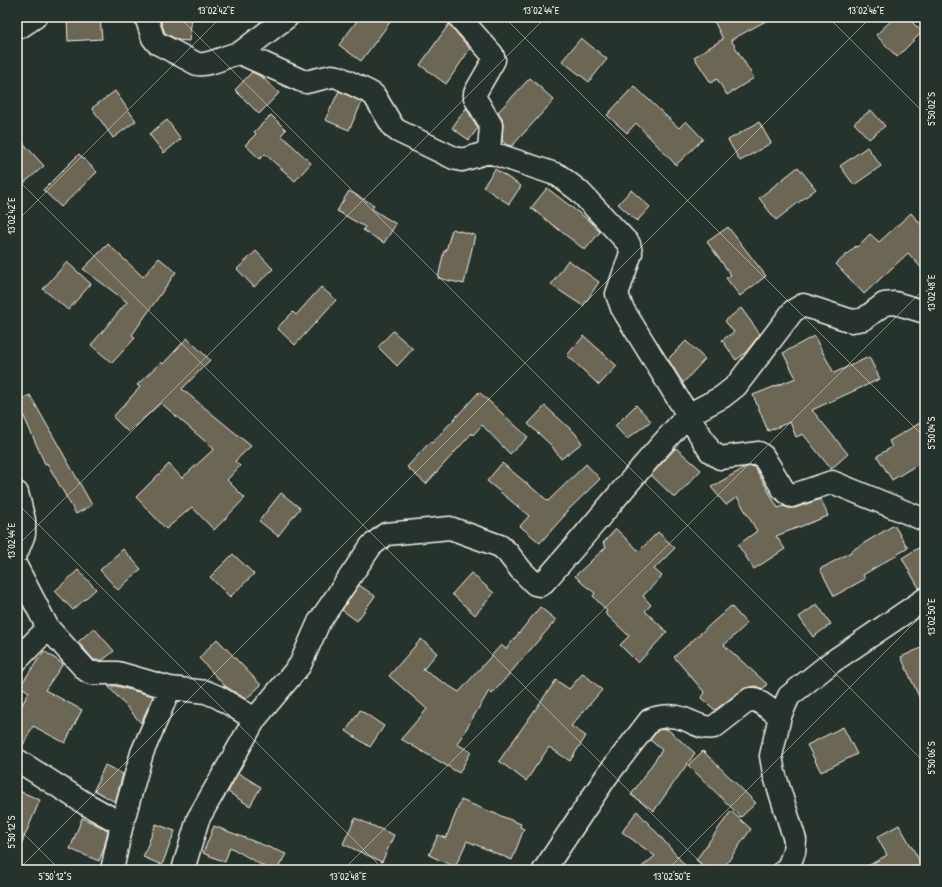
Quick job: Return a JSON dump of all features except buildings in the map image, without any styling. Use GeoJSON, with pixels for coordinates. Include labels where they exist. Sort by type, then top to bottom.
{"type":"FeatureCollection","features":[{"type":"Feature","properties":{"kind":"street"},"geometry":{"type":"LineString","coordinates":[[17,28],[35,17]]}},
{"type":"Feature","properties":{"kind":"street"},"geometry":{"type":"LineString","coordinates":[[146,17],[153,38],[157,43],[197,64],[202,65],[240,53],[287,17]]}},
{"type":"Feature","properties":{"kind":"street"},"geometry":{"type":"LineString","coordinates":[[459,17],[492,54],[494,60],[475,93],[476,98],[491,125],[489,152]]}},
{"type":"Feature","properties":{"kind":"street"},"geometry":{"type":"LineString","coordinates":[[240,53],[306,82],[332,76],[338,77],[370,92],[374,95],[393,127],[398,131],[454,158],[462,160],[489,152],[558,175],[579,191],[629,244],[631,253],[617,294],[622,308],[710,451],[714,455],[720,458],[759,453],[763,456],[783,489],[791,496],[832,482],[925,520]]}},
{"type":"Feature","properties":{"kind":"street"},"geometry":{"type":"LineString","coordinates":[[183,870],[198,819],[255,719],[300,665],[319,622],[371,546],[386,534],[450,528],[459,530],[500,546],[535,584],[540,585],[572,551],[688,414],[722,397],[736,386],[793,311],[803,304],[852,321],[864,319],[884,304],[895,303],[925,312]]}},
{"type":"Feature","properties":{"kind":"street"},"geometry":{"type":"LineString","coordinates":[[17,493],[24,520],[24,534],[17,552]]}},
{"type":"Feature","properties":{"kind":"street"},"geometry":{"type":"LineString","coordinates":[[17,568],[48,628],[81,666],[91,673],[118,672],[170,688],[206,692],[218,697],[255,719]]}},
{"type":"Feature","properties":{"kind":"street"},"geometry":{"type":"LineString","coordinates":[[785,870],[789,865],[794,852],[796,840],[774,773],[771,756],[780,716],[789,696],[832,662],[925,599]]}},
{"type":"Feature","properties":{"kind":"street"},"geometry":{"type":"LineString","coordinates":[[17,660],[48,628]]}},
{"type":"Feature","properties":{"kind":"street"},"geometry":{"type":"LineString","coordinates":[[112,870],[122,824],[142,753],[170,688]]}},
{"type":"Feature","properties":{"kind":"street"},"geometry":{"type":"LineString","coordinates":[[544,870],[606,777],[650,720],[675,716],[708,728],[714,727],[750,699],[755,699],[780,716]]}},
{"type":"Feature","properties":{"kind":"street"},"geometry":{"type":"LineString","coordinates":[[17,760],[86,804],[122,824]]}}]}
